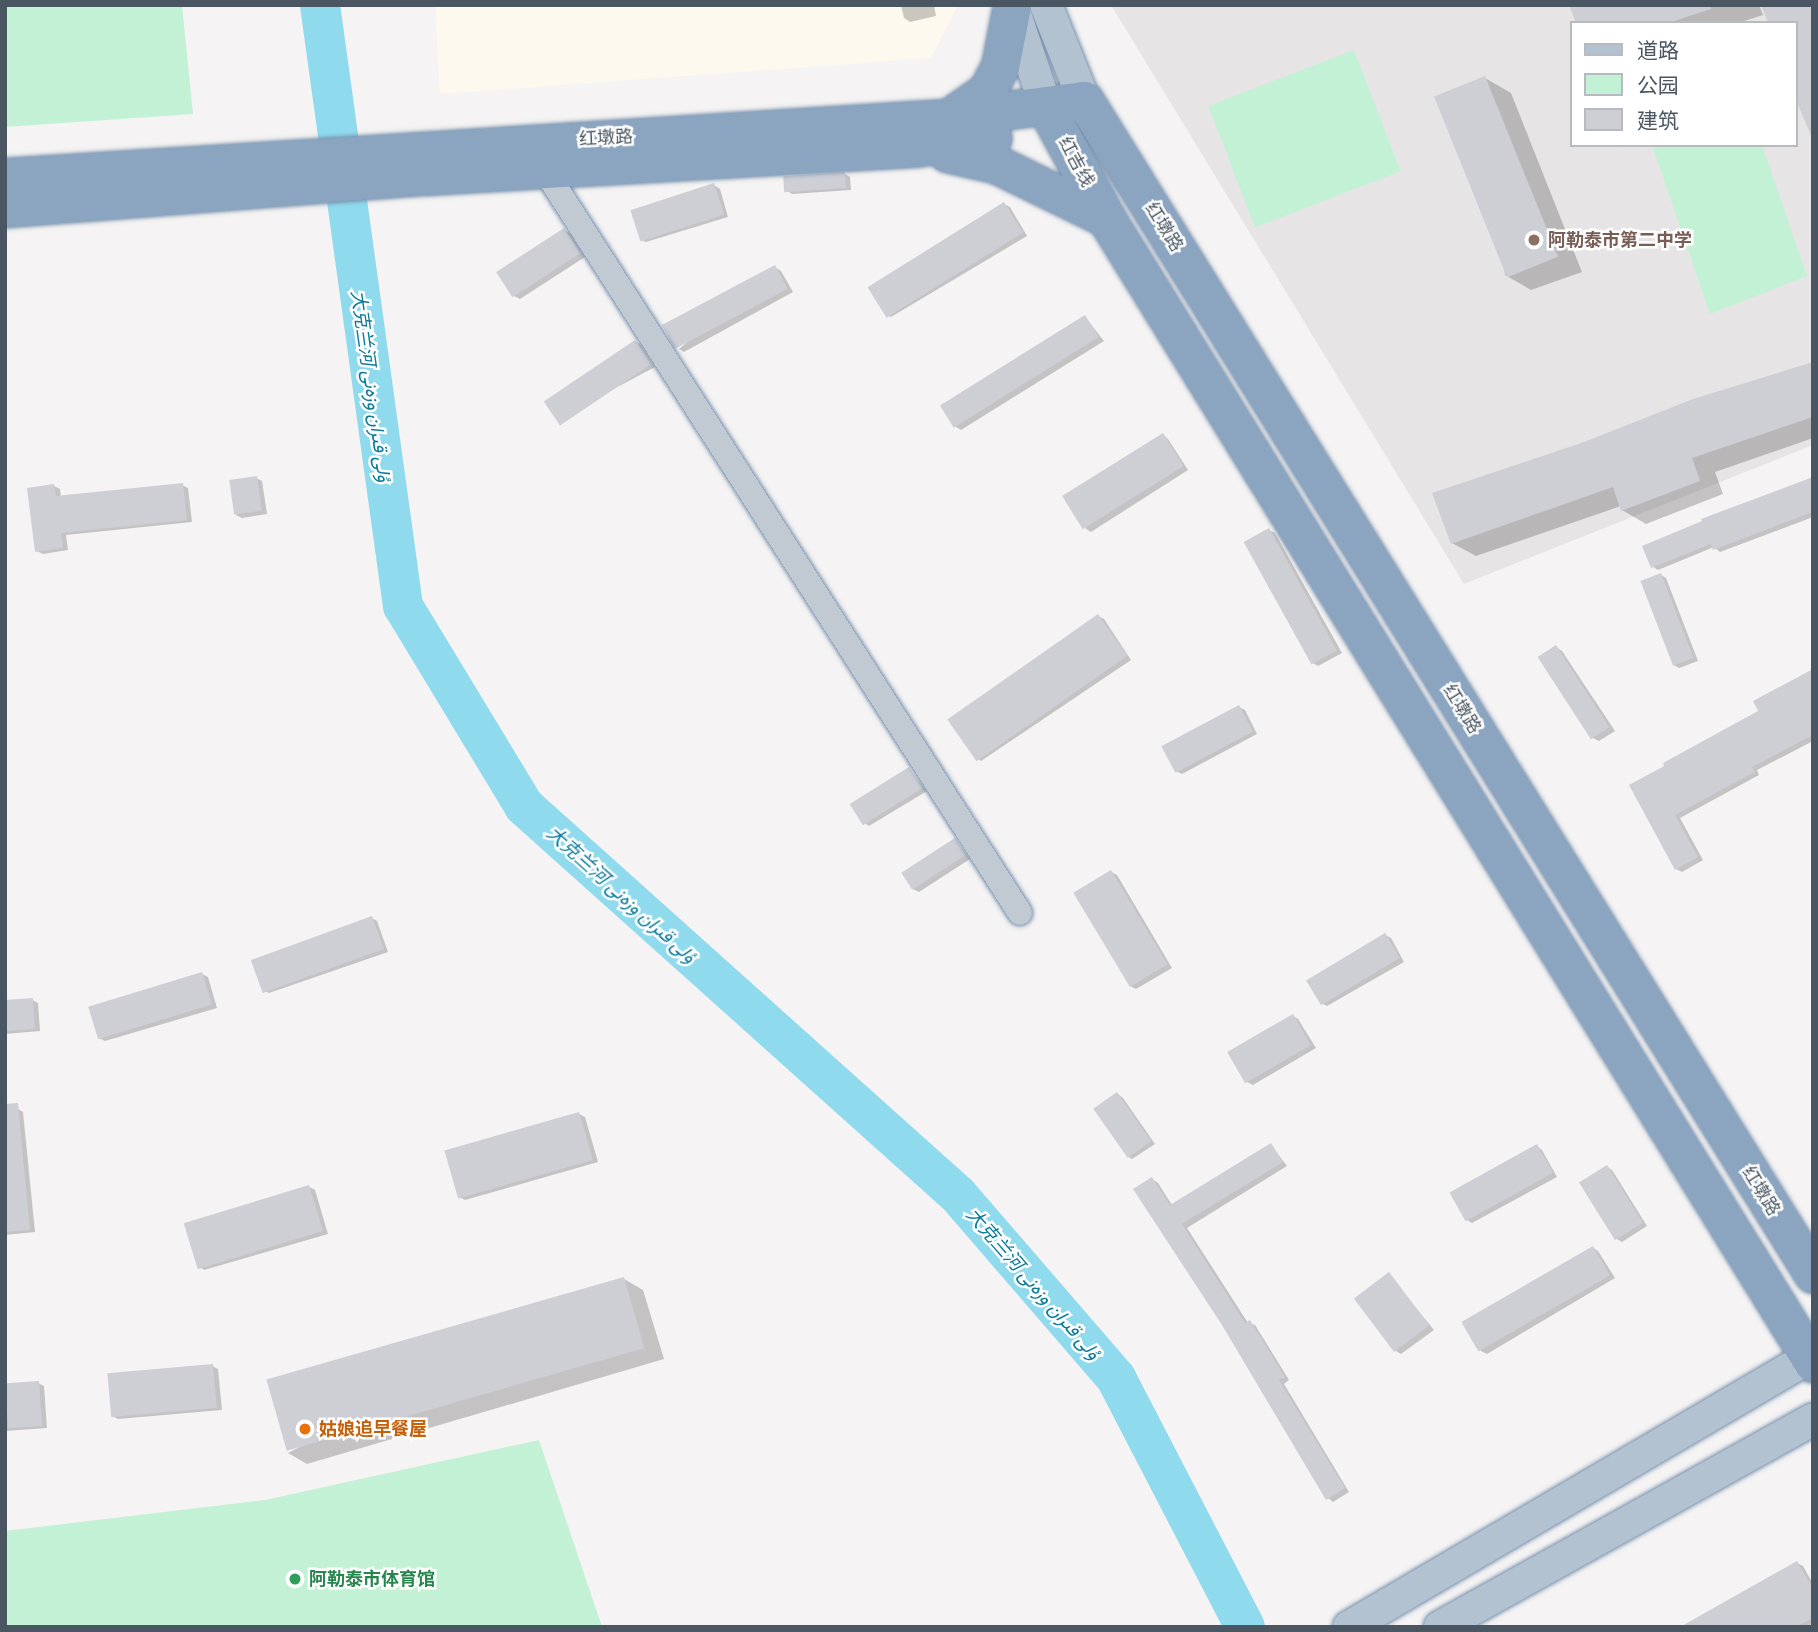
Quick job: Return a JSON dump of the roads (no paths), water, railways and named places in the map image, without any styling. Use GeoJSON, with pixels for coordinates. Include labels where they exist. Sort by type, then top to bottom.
{"type":"FeatureCollection","features":[{"type":"Feature","properties":{"kind":"highway"},"geometry":{"type":"LineString","coordinates":[[948,118],[987,91],[1000,68],[1012,5]]}},
{"type":"Feature","properties":{"kind":"highway"},"geometry":{"type":"LineString","coordinates":[[919,147],[1093,113]]}},
{"type":"Feature","properties":{"kind":"highway","name":"红墩路"},"geometry":{"type":"LineString","coordinates":[[1093,113],[1813,1274]]}},
{"type":"Feature","properties":{"kind":"highway","name":"红墩路"},"geometry":{"type":"LineString","coordinates":[[5,177],[207,178],[420,163],[948,118],[1053,119]]}},
{"type":"Feature","properties":{"kind":"highway","name":"红吉线"},"geometry":{"type":"LineString","coordinates":[[1053,119],[1106,218]]}},
{"type":"Feature","properties":{"kind":"highway"},"geometry":{"type":"LineString","coordinates":[[919,147],[996,164],[1106,218],[1811,1358]]}},
{"type":"Feature","properties":{"kind":"highway","name":"红墩路"},"geometry":{"type":"LineString","coordinates":[[420,163],[544,169],[919,147]]}},
{"type":"Feature","properties":{"kind":"highway","name":"红墩路"},"geometry":{"type":"LineString","coordinates":[[5,208],[207,178]]}},
{"type":"Feature","properties":{"kind":"main road"},"geometry":{"type":"LineString","coordinates":[[1012,5],[1053,119]]}},
{"type":"Feature","properties":{"kind":"main road"},"geometry":{"type":"LineString","coordinates":[[1046,5],[1093,113]]}},
{"type":"Feature","properties":{"kind":"main road"},"geometry":{"type":"LineString","coordinates":[[1349,1627],[1811,1358]]}},
{"type":"Feature","properties":{"kind":"main road"},"geometry":{"type":"LineString","coordinates":[[1440,1627],[1813,1419]]}},
{"type":"Feature","properties":{"kind":"street"},"geometry":{"type":"LineString","coordinates":[[544,169],[1020,913]]}},
{"type":"Feature","properties":{"kind":"waterway","name":"大克兰河 ۇلى قىران وزەنى"},"geometry":{"type":"LineString","coordinates":[[320,5],[403,606],[524,806],[958,1195],[1116,1378],[1245,1627]]}},
{"type":"Feature","properties":{"kind":"place","name":"阿勒泰市第二中学"},"geometry":{"type":"Point","coordinates":[1534,240]}},
{"type":"Feature","properties":{"kind":"place","name":"姑娘追早餐屋"},"geometry":{"type":"Point","coordinates":[305,1429]}},
{"type":"Feature","properties":{"kind":"place","name":"阿勒泰市体育馆"},"geometry":{"type":"Point","coordinates":[295,1579]}}]}
